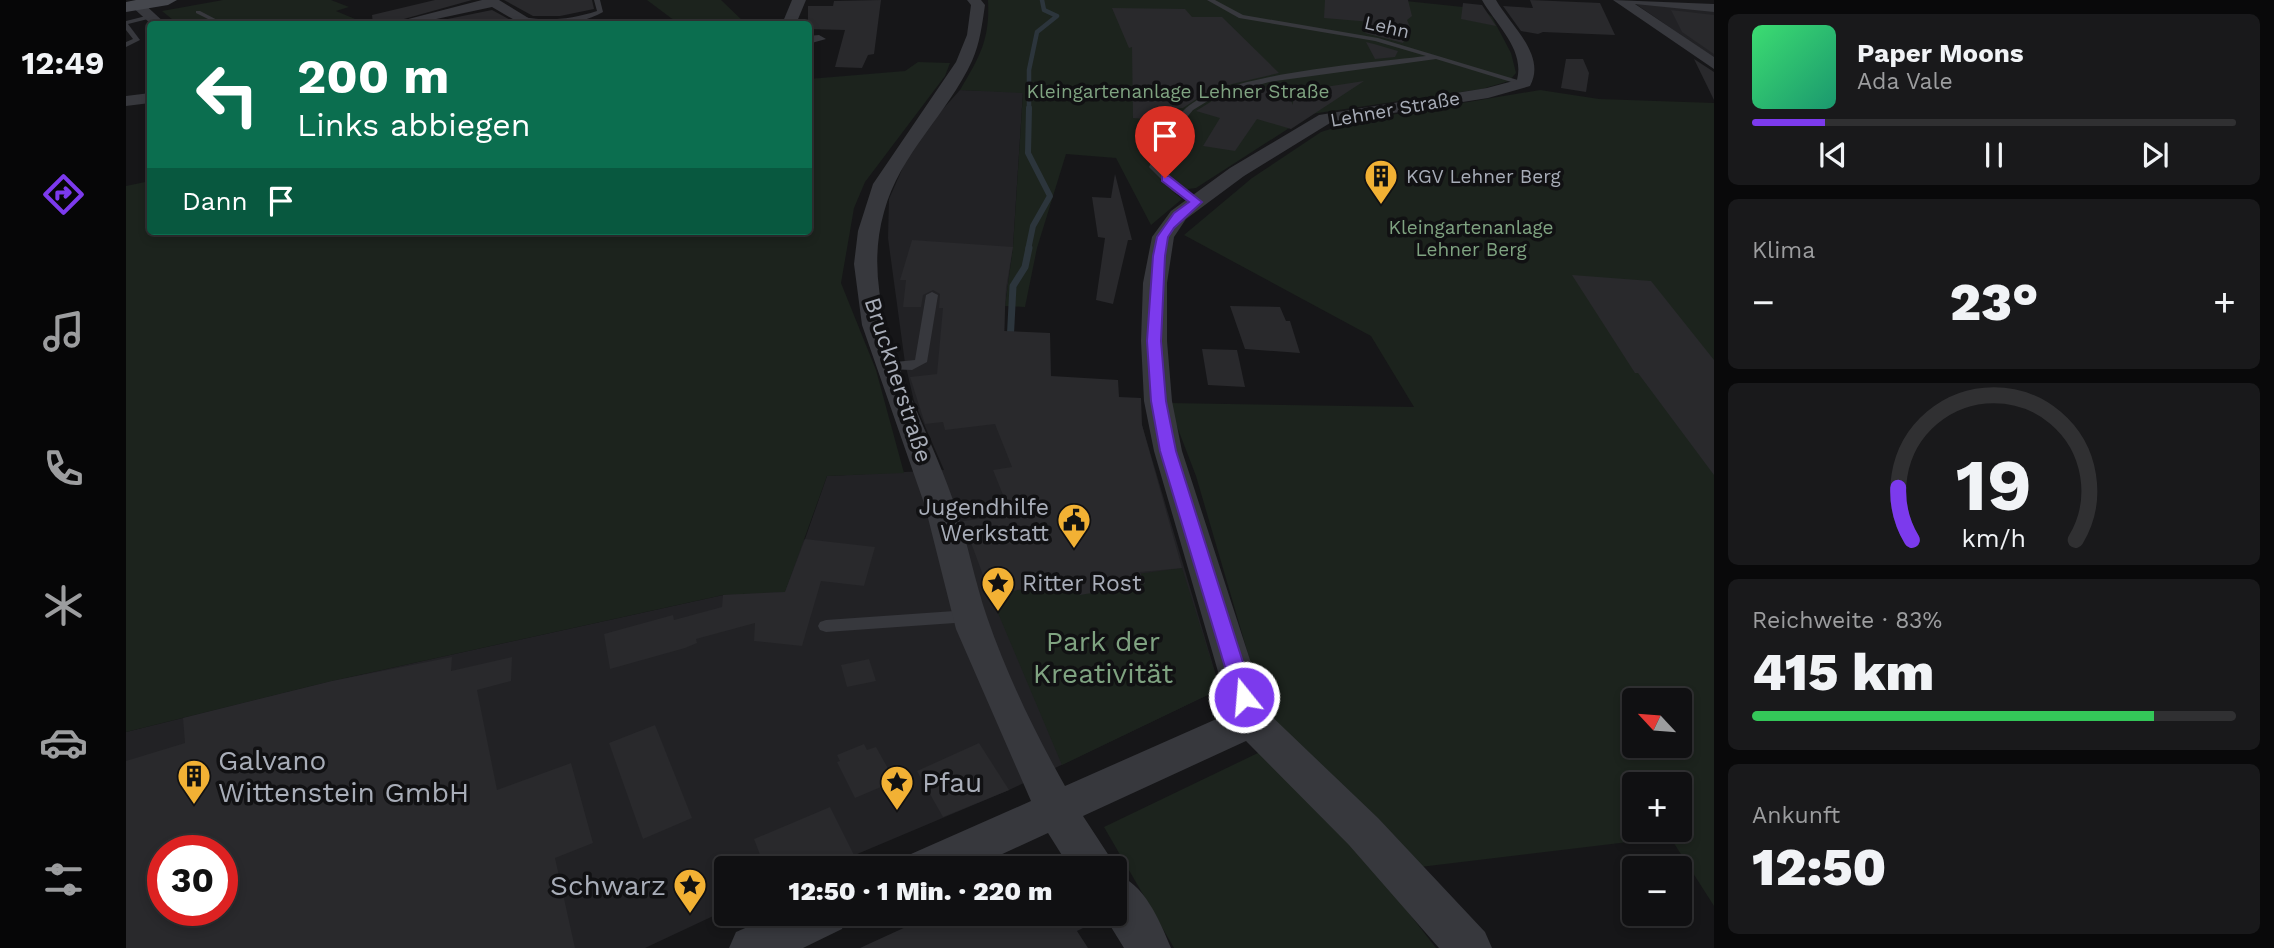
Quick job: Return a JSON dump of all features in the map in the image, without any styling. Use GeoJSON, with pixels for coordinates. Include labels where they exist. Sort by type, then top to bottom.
{"type":"FeatureCollection","features":[{"type":"Feature","properties":{"kind":"main road"},"geometry":{"type":"LineString","coordinates":[[143,13],[168,0]]}},
{"type":"Feature","properties":{"kind":"street"},"geometry":{"type":"LineString","coordinates":[[790,21],[799,0]]}},
{"type":"Feature","properties":{"kind":"street","name":"Brucknerstraße"},"geometry":{"type":"LineString","coordinates":[[974,0],[978,5],[978,17],[972,47],[946,92],[911,134],[889,169],[874,205],[865,264],[870,302],[889,366],[941,507],[969,616],[1031,763],[1087,856]]}},
{"type":"Feature","properties":{"kind":"street"},"geometry":{"type":"LineString","coordinates":[[1489,0],[1523,51],[1528,74],[1524,83]]}},
{"type":"Feature","properties":{"kind":"street"},"geometry":{"type":"LineString","coordinates":[[1620,0],[1714,64]]}},
{"type":"Feature","properties":{"kind":"street"},"geometry":{"type":"LineString","coordinates":[[1634,0],[1714,8]]}},
{"type":"Feature","properties":{"kind":"street"},"geometry":{"type":"LineString","coordinates":[[409,21],[491,2],[523,19]]}},
{"type":"Feature","properties":{"kind":"street","name":"Lehner Straße"},"geometry":{"type":"LineString","coordinates":[[1251,721],[1168,451],[1158,401],[1154,341],[1159,256],[1163,237],[1178,215],[1237,172],[1325,119],[1488,93],[1524,83]]}},
{"type":"Feature","properties":{"kind":"street"},"geometry":{"type":"LineString","coordinates":[[126,101],[147,98]]}},
{"type":"Feature","properties":{"kind":"street"},"geometry":{"type":"LineString","coordinates":[[953,856],[1251,721],[1317,782],[1387,854],[1469,948]]}},
{"type":"Feature","properties":{"kind":"street"},"geometry":{"type":"LineString","coordinates":[[1127,910],[1148,948]]}},
{"type":"Feature","properties":{"kind":"street"},"geometry":{"type":"LineString","coordinates":[[752,948],[800,926]]}},
{"type":"Feature","properties":{"kind":"lane"},"geometry":{"type":"LineString","coordinates":[[564,21],[600,12],[597,0]]}},
{"type":"Feature","properties":{"kind":"lane","name":"Lehn"},"geometry":{"type":"LineString","coordinates":[[1210,0],[1233,15],[1376,39],[1524,83]]}},
{"type":"Feature","properties":{"kind":"lane"},"geometry":{"type":"LineString","coordinates":[[198,12],[216,21]]}},
{"type":"Feature","properties":{"kind":"lane"},"geometry":{"type":"LineString","coordinates":[[126,45],[137,40],[126,24],[143,13]]}},
{"type":"Feature","properties":{"kind":"lane"},"geometry":{"type":"LineString","coordinates":[[523,19],[537,21]]}},
{"type":"Feature","properties":{"kind":"lane"},"geometry":{"type":"LineString","coordinates":[[1196,202],[1177,190],[1154,167],[1181,118],[1200,100],[1242,85],[1436,57]]}},
{"type":"Feature","properties":{"kind":"lane"},"geometry":{"type":"LineString","coordinates":[[889,366],[912,366],[921,362],[932,295]]}},
{"type":"Feature","properties":{"kind":"lane"},"geometry":{"type":"LineString","coordinates":[[826,626],[969,616]]}},
{"type":"Feature","properties":{"kind":"shaded area"},"geometry":{"type":"Polygon","coordinates":[[[1633,2],[1714,10],[1714,58],[1633,2]]]}},
{"type":"Feature","properties":{"kind":"shaded area"},"geometry":{"type":"Polygon","coordinates":[[[960,90],[1023,92],[1013,247],[1005,306],[1004,380],[1142,425],[1220,689],[1009,790],[852,856],[714,856],[714,916],[645,948],[126,948],[126,732],[332,681],[723,595],[805,539],[827,476],[944,470],[914,401],[905,363],[888,238],[889,199],[915,140],[960,90]]]}},
{"type":"Feature","properties":{"kind":"green space"},"geometry":{"type":"Polygon","coordinates":[[[223,0],[331,0],[349,7],[336,11],[360,21],[174,21],[162,11],[223,0]]]}},
{"type":"Feature","properties":{"kind":"green space"},"geometry":{"type":"Polygon","coordinates":[[[647,0],[721,0],[743,21],[684,21],[675,21],[647,0]]]}},
{"type":"Feature","properties":{"kind":"green space","name":"Kleingartenanlage Lehner Straße"},"geometry":{"type":"Polygon","coordinates":[[[988,0],[1396,0],[1482,9],[1492,17],[1511,53],[1516,73],[1509,81],[1482,89],[1311,114],[1196,188],[1172,191],[1182,199],[1151,225],[1116,158],[1066,154],[1037,248],[1025,307],[1005,306],[1013,247],[1023,93],[960,90],[982,47],[987,26],[988,0]]]}},
{"type":"Feature","properties":{"kind":"green space"},"geometry":{"type":"Polygon","coordinates":[[[918,62],[950,63],[945,76],[865,182],[854,208],[841,283],[876,370],[904,473],[827,476],[785,592],[723,595],[332,681],[126,732],[126,186],[147,182],[147,235],[812,235],[812,79],[905,71],[918,62]]]}},
{"type":"Feature","properties":{"kind":"green space","name":"Kleingartenanlage Lehner Berg"},"geometry":{"type":"Polygon","coordinates":[[[1540,90],[1599,99],[1714,103],[1714,906],[1692,872],[1692,856],[1682,856],[1673,842],[1692,842],[1692,772],[1622,772],[1622,842],[1628,842],[1420,867],[1265,712],[1196,476],[1168,403],[1414,407],[1371,336],[1184,235],[1252,178],[1321,132],[1355,121],[1540,90]]]}},
{"type":"Feature","properties":{"kind":"green space","name":"Park der Kreativität"},"geometry":{"type":"Polygon","coordinates":[[[1182,568],[1220,689],[1062,765],[990,594],[1182,568]]]}},
{"type":"Feature","properties":{"kind":"green space"},"geometry":{"type":"Polygon","coordinates":[[[1260,752],[1377,872],[1436,948],[1174,948],[1127,867],[1127,856],[1121,856],[1104,827],[1260,752]]]}},
{"type":"Feature","properties":{"kind":"building"},"geometry":{"type":"Polygon","coordinates":[[[435,0],[472,0],[397,21],[373,21],[372,15],[435,0]]]}},
{"type":"Feature","properties":{"kind":"building"},"geometry":{"type":"Polygon","coordinates":[[[504,0],[592,0],[594,9],[560,16],[533,16],[504,0]]]}},
{"type":"Feature","properties":{"kind":"building"},"geometry":{"type":"Polygon","coordinates":[[[881,0],[874,54],[868,55],[862,68],[835,67],[845,30],[812,29],[812,21],[808,21],[808,6],[833,6],[834,1],[881,0]]]}},
{"type":"Feature","properties":{"kind":"building"},"geometry":{"type":"Polygon","coordinates":[[[1325,0],[1408,0],[1412,16],[1407,20],[1410,27],[1403,43],[1365,33],[1371,22],[1324,18],[1325,0]]]}},
{"type":"Feature","properties":{"kind":"building"},"geometry":{"type":"Polygon","coordinates":[[[1530,0],[1600,3],[1615,35],[1538,34],[1521,31],[1503,6],[1533,8],[1530,0]]]}},
{"type":"Feature","properties":{"kind":"building"},"geometry":{"type":"Polygon","coordinates":[[[1463,3],[1482,5],[1496,26],[1461,19],[1463,3]]]}},
{"type":"Feature","properties":{"kind":"building"},"geometry":{"type":"Polygon","coordinates":[[[1112,8],[1185,9],[1192,17],[1222,17],[1279,73],[1204,94],[1183,108],[1161,108],[1158,120],[1133,118],[1132,47],[1129,48],[1112,8]]]}},
{"type":"Feature","properties":{"kind":"building"},"geometry":{"type":"Polygon","coordinates":[[[492,10],[512,21],[438,21],[492,10]]]}},
{"type":"Feature","properties":{"kind":"building"},"geometry":{"type":"Polygon","coordinates":[[[1671,10],[1714,15],[1714,54],[1682,32],[1671,10]]]}},
{"type":"Feature","properties":{"kind":"building"},"geometry":{"type":"Polygon","coordinates":[[[1366,42],[1398,51],[1395,57],[1375,59],[1366,42]]]}},
{"type":"Feature","properties":{"kind":"building"},"geometry":{"type":"Polygon","coordinates":[[[1566,59],[1583,59],[1589,73],[1586,92],[1561,88],[1566,59]]]}},
{"type":"Feature","properties":{"kind":"building"},"geometry":{"type":"Polygon","coordinates":[[[1694,59],[1714,72],[1714,100],[1694,59]]]}},
{"type":"Feature","properties":{"kind":"building"},"geometry":{"type":"Polygon","coordinates":[[[1364,81],[1291,129],[1257,119],[1235,151],[1203,146],[1220,118],[1196,111],[1212,101],[1283,83],[1293,105],[1293,92],[1364,81]]]}},
{"type":"Feature","properties":{"kind":"building"},"geometry":{"type":"Polygon","coordinates":[[[1115,174],[1132,240],[1128,240],[1113,304],[1096,300],[1105,238],[1098,237],[1092,197],[1111,198],[1115,174]]]}},
{"type":"Feature","properties":{"kind":"building"},"geometry":{"type":"Polygon","coordinates":[[[912,240],[1013,247],[1006,288],[1004,331],[1050,333],[1051,376],[1118,380],[1119,397],[1141,398],[1142,425],[1182,568],[1140,572],[1145,584],[1080,595],[1073,582],[990,594],[963,521],[1011,515],[993,470],[1012,467],[995,424],[945,430],[943,422],[925,424],[910,377],[937,374],[943,308],[939,308],[940,294],[933,290],[923,295],[921,307],[903,307],[906,280],[900,280],[912,240]]]}},
{"type":"Feature","properties":{"kind":"building"},"geometry":{"type":"Polygon","coordinates":[[[1572,275],[1651,281],[1714,360],[1714,475],[1638,373],[1635,373],[1572,275]]]}},
{"type":"Feature","properties":{"kind":"building"},"geometry":{"type":"Polygon","coordinates":[[[1230,306],[1280,307],[1286,321],[1290,321],[1300,353],[1245,349],[1230,306]]]}},
{"type":"Feature","properties":{"kind":"building"},"geometry":{"type":"Polygon","coordinates":[[[1202,349],[1237,350],[1245,387],[1208,385],[1202,349]]]}},
{"type":"Feature","properties":{"kind":"building"},"geometry":{"type":"Polygon","coordinates":[[[805,539],[875,547],[864,586],[821,581],[802,646],[754,641],[755,623],[696,639],[697,643],[685,648],[610,669],[604,634],[673,615],[674,620],[722,607],[723,595],[785,592],[805,539]]]}},
{"type":"Feature","properties":{"kind":"building"},"geometry":{"type":"Polygon","coordinates":[[[452,657],[451,671],[512,657],[511,681],[477,690],[497,790],[571,763],[593,843],[555,858],[575,948],[126,948],[126,761],[185,743],[183,718],[332,681],[452,657]]]}},
{"type":"Feature","properties":{"kind":"building"},"geometry":{"type":"Polygon","coordinates":[[[869,659],[876,681],[847,687],[841,665],[869,659]]]}},
{"type":"Feature","properties":{"kind":"building"},"geometry":{"type":"Polygon","coordinates":[[[655,725],[692,818],[643,839],[609,743],[655,725]]]}},
{"type":"Feature","properties":{"kind":"building"},"geometry":{"type":"Polygon","coordinates":[[[979,743],[1009,790],[943,817],[917,771],[979,743]]]}},
{"type":"Feature","properties":{"kind":"building"},"geometry":{"type":"Polygon","coordinates":[[[864,744],[867,750],[876,747],[895,781],[855,798],[837,762],[840,761],[837,755],[864,744]]]}},
{"type":"Feature","properties":{"kind":"building"},"geometry":{"type":"Polygon","coordinates":[[[830,807],[854,855],[760,856],[754,839],[830,807]]]}},
{"type":"Feature","properties":{"kind":"building"},"geometry":{"type":"Polygon","coordinates":[[[908,926],[1087,926],[1077,931],[1088,948],[860,948],[908,926]]]}},
{"type":"Feature","properties":{"kind":"waterway"},"geometry":{"type":"LineString","coordinates":[[1029,108],[1029,70],[1037,32],[1057,16],[1044,10],[1042,0]]}},
{"type":"Feature","properties":{"kind":"waterway"},"geometry":{"type":"LineString","coordinates":[[1028,250],[1033,226],[1050,196],[1028,153],[1029,108]]}},
{"type":"Feature","properties":{"kind":"waterway"},"geometry":{"type":"LineString","coordinates":[[1010,343],[1013,286],[1025,267],[1029,248]]}},
{"type":"Feature","properties":{"kind":"place","name":"KGV Lehner Berg"},"geometry":{"type":"Point","coordinates":[1381,206]}},
{"type":"Feature","properties":{"kind":"place","name":"Jugendhilfe Werkstatt"},"geometry":{"type":"Point","coordinates":[1074,550]}},
{"type":"Feature","properties":{"kind":"place","name":"Ritter Rost"},"geometry":{"type":"Point","coordinates":[998,613]}},
{"type":"Feature","properties":{"kind":"place","name":"Galvano Wittenstein GmbH"},"geometry":{"type":"Point","coordinates":[194,806]}},
{"type":"Feature","properties":{"kind":"place","name":"Pfau"},"geometry":{"type":"Point","coordinates":[897,812]}},
{"type":"Feature","properties":{"kind":"place","name":"Schwarz"},"geometry":{"type":"Point","coordinates":[690,915]}},
{"type":"Feature","properties":{"kind":"route"},"geometry":{"type":"LineString","coordinates":[[1165,178],[1177,190],[1196,202],[1178,215],[1169,227],[1163,237],[1159,256],[1155,283],[1154,341],[1158,401],[1168,451],[1244,697]]}}]}
